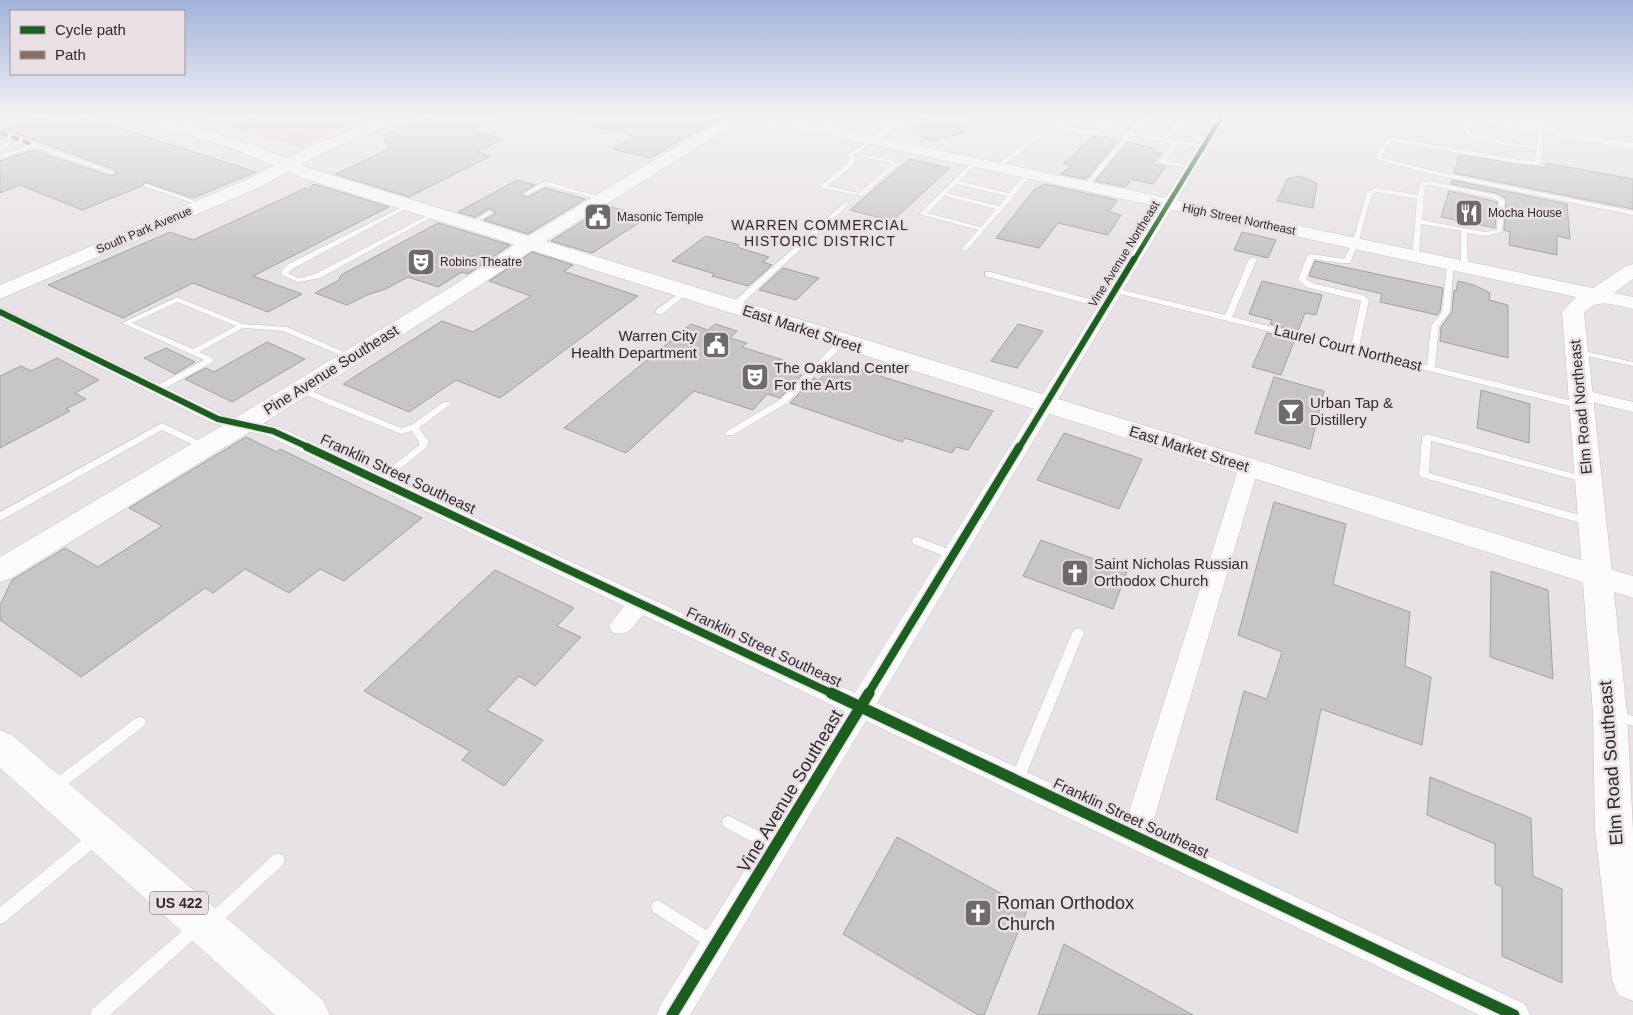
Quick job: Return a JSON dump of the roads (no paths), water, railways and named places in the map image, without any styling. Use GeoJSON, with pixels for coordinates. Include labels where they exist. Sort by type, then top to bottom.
{"type":"FeatureCollection","features":[{"type":"Feature","properties":{"kind":"main road","name":"East Market Street"},"geometry":{"type":"LineString","coordinates":[[282,163],[733,307],[1633,587]]}},
{"type":"Feature","properties":{"kind":"main road","name":"South Park Avenue"},"geometry":{"type":"LineString","coordinates":[[0,293],[203,205],[293,163]]}},
{"type":"Feature","properties":{"kind":"main road","name":"Pine Avenue Southeast"},"geometry":{"type":"LineString","coordinates":[[0,571],[244,424],[466,286],[530,243],[660,163]]}},
{"type":"Feature","properties":{"kind":"main road","name":"High Street Northeast"},"geometry":{"type":"LineString","coordinates":[[981,163],[1633,303]]}},
{"type":"Feature","properties":{"kind":"main road","name":"Elm Road Northeast"},"geometry":{"type":"LineString","coordinates":[[1597,576],[1573,312],[1582,302],[1597,295],[1633,270]]}},
{"type":"Feature","properties":{"kind":"main road","name":"Elm Road Southeast"},"geometry":{"type":"LineString","coordinates":[[1597,576],[1621,717],[1620,832],[1633,980]]}},
{"type":"Feature","properties":{"kind":"main road","name":"US 422"},"geometry":{"type":"LineString","coordinates":[[0,746],[308,1015]]}},
{"type":"Feature","properties":{"kind":"street","name":"Vine Avenue Northeast"},"geometry":{"type":"LineString","coordinates":[[1046,404],[1193,163]]}},
{"type":"Feature","properties":{"kind":"street","name":"Franklin Street Southeast"},"geometry":{"type":"LineString","coordinates":[[0,312],[218,419],[273,431],[1514,1015]]}},
{"type":"Feature","properties":{"kind":"street"},"geometry":{"type":"LineString","coordinates":[[1580,400],[1633,407]]}},
{"type":"Feature","properties":{"kind":"street","name":"Vine Avenue Southeast"},"geometry":{"type":"LineString","coordinates":[[672,1015],[858,707],[1046,404]]}},
{"type":"Feature","properties":{"kind":"street"},"geometry":{"type":"LineString","coordinates":[[1135,835],[1249,467]]}},
{"type":"Feature","properties":{"kind":"street"},"geometry":{"type":"LineString","coordinates":[[620,626],[639,604]]}},
{"type":"Feature","properties":{"kind":"lane"},"geometry":{"type":"LineString","coordinates":[[86,163],[113,173]]}},
{"type":"Feature","properties":{"kind":"lane"},"geometry":{"type":"LineString","coordinates":[[851,163],[823,188],[860,195],[896,165],[892,163]]}},
{"type":"Feature","properties":{"kind":"lane"},"geometry":{"type":"LineString","coordinates":[[974,163],[922,214],[983,229]]}},
{"type":"Feature","properties":{"kind":"lane"},"geometry":{"type":"LineString","coordinates":[[997,167],[1002,163]]}},
{"type":"Feature","properties":{"kind":"lane"},"geometry":{"type":"LineString","coordinates":[[1086,186],[1105,163]]}},
{"type":"Feature","properties":{"kind":"lane"},"geometry":{"type":"LineString","coordinates":[[1168,163],[1190,168]]}},
{"type":"Feature","properties":{"kind":"lane"},"geometry":{"type":"LineString","coordinates":[[1395,163],[1633,213]]}},
{"type":"Feature","properties":{"kind":"lane"},"geometry":{"type":"LineString","coordinates":[[965,249],[1028,174]]}},
{"type":"Feature","properties":{"kind":"lane"},"geometry":{"type":"LineString","coordinates":[[955,182],[1012,195]]}},
{"type":"Feature","properties":{"kind":"lane"},"geometry":{"type":"LineString","coordinates":[[526,194],[545,183],[602,199]]}},
{"type":"Feature","properties":{"kind":"lane"},"geometry":{"type":"LineString","coordinates":[[1415,256],[1418,221],[1422,184],[1430,183],[1494,196],[1502,200],[1500,231],[1485,234],[1418,221]]}},
{"type":"Feature","properties":{"kind":"lane"},"geometry":{"type":"LineString","coordinates":[[146,185],[203,205]]}},
{"type":"Feature","properties":{"kind":"lane"},"geometry":{"type":"LineString","coordinates":[[1355,350],[1366,300],[1309,285],[1302,279],[1311,256],[1347,261],[1355,244],[1369,193],[1376,190],[1421,198]]}},
{"type":"Feature","properties":{"kind":"lane"},"geometry":{"type":"LineString","coordinates":[[942,194],[1001,208]]}},
{"type":"Feature","properties":{"kind":"lane"},"geometry":{"type":"LineString","coordinates":[[733,307],[847,203]]}},
{"type":"Feature","properties":{"kind":"lane"},"geometry":{"type":"LineString","coordinates":[[410,205],[291,266],[285,272],[286,275],[298,280],[317,276],[436,213]]}},
{"type":"Feature","properties":{"kind":"lane"},"geometry":{"type":"LineString","coordinates":[[470,224],[492,212]]}},
{"type":"Feature","properties":{"kind":"lane"},"geometry":{"type":"LineString","coordinates":[[1431,368],[1435,326],[1446,312],[1458,266],[1464,230]]}},
{"type":"Feature","properties":{"kind":"lane"},"geometry":{"type":"LineString","coordinates":[[1228,318],[1253,259]]}},
{"type":"Feature","properties":{"kind":"lane"},"geometry":{"type":"LineString","coordinates":[[988,274],[1105,306]]}},
{"type":"Feature","properties":{"kind":"lane","name":"Laurel Court Northeast"},"geometry":{"type":"LineString","coordinates":[[1115,290],[1431,368],[1580,400]]}},
{"type":"Feature","properties":{"kind":"lane"},"geometry":{"type":"LineString","coordinates":[[660,312],[686,292]]}},
{"type":"Feature","properties":{"kind":"lane"},"geometry":{"type":"LineString","coordinates":[[157,389],[210,360],[126,323],[177,299],[242,326]]}},
{"type":"Feature","properties":{"kind":"lane"},"geometry":{"type":"LineString","coordinates":[[194,352],[242,326],[260,325],[284,329],[352,357]]}},
{"type":"Feature","properties":{"kind":"lane"},"geometry":{"type":"LineString","coordinates":[[730,433],[784,401],[843,341]]}},
{"type":"Feature","properties":{"kind":"lane"},"geometry":{"type":"LineString","coordinates":[[1576,351],[1633,364]]}},
{"type":"Feature","properties":{"kind":"lane"},"geometry":{"type":"LineString","coordinates":[[299,389],[400,431],[414,427],[447,404]]}},
{"type":"Feature","properties":{"kind":"lane"},"geometry":{"type":"LineString","coordinates":[[0,516],[162,426],[206,447]]}},
{"type":"Feature","properties":{"kind":"lane"},"geometry":{"type":"LineString","coordinates":[[380,481],[423,446],[424,442],[414,427]]}},
{"type":"Feature","properties":{"kind":"lane"},"geometry":{"type":"LineString","coordinates":[[1588,481],[1427,437],[1424,475],[1592,522]]}},
{"type":"Feature","properties":{"kind":"lane"},"geometry":{"type":"LineString","coordinates":[[918,541],[952,555]]}},
{"type":"Feature","properties":{"kind":"lane"},"geometry":{"type":"LineString","coordinates":[[1016,780],[1078,633]]}},
{"type":"Feature","properties":{"kind":"lane"},"geometry":{"type":"LineString","coordinates":[[51,790],[140,722]]}},
{"type":"Feature","properties":{"kind":"lane"},"geometry":{"type":"LineString","coordinates":[[729,822],[774,847]]}},
{"type":"Feature","properties":{"kind":"lane"},"geometry":{"type":"LineString","coordinates":[[0,917],[100,834]]}},
{"type":"Feature","properties":{"kind":"lane"},"geometry":{"type":"LineString","coordinates":[[98,1015],[278,860]]}},
{"type":"Feature","properties":{"kind":"lane"},"geometry":{"type":"LineString","coordinates":[[658,908],[716,944]]}},
{"type":"Feature","properties":{"kind":"place","name":"Mocha House"},"geometry":{"type":"Point","coordinates":[1469,213]}},
{"type":"Feature","properties":{"kind":"place","name":"Masonic Temple"},"geometry":{"type":"Point","coordinates":[598,217]}},
{"type":"Feature","properties":{"kind":"place","name":"Robins Theatre"},"geometry":{"type":"Point","coordinates":[421,262]}},
{"type":"Feature","properties":{"kind":"place","name":"Warren City Health Department"},"geometry":{"type":"Point","coordinates":[716,345]}},
{"type":"Feature","properties":{"kind":"place","name":"The Oakland Center For the Arts"},"geometry":{"type":"Point","coordinates":[755,377]}},
{"type":"Feature","properties":{"kind":"place","name":"Urban Tap & Distillery"},"geometry":{"type":"Point","coordinates":[1291,412]}},
{"type":"Feature","properties":{"kind":"place","name":"Saint Nicholas Russian Orthodox Church"},"geometry":{"type":"Point","coordinates":[1075,573]}},
{"type":"Feature","properties":{"kind":"place","name":"Roman Orthodox Church"},"geometry":{"type":"Point","coordinates":[978,913]}},
{"type":"Feature","properties":{"kind":"district","name":"WARREN COMMERCIAL HISTORIC DISTRICT"},"geometry":{"type":"Point","coordinates":[820,234]}}]}
